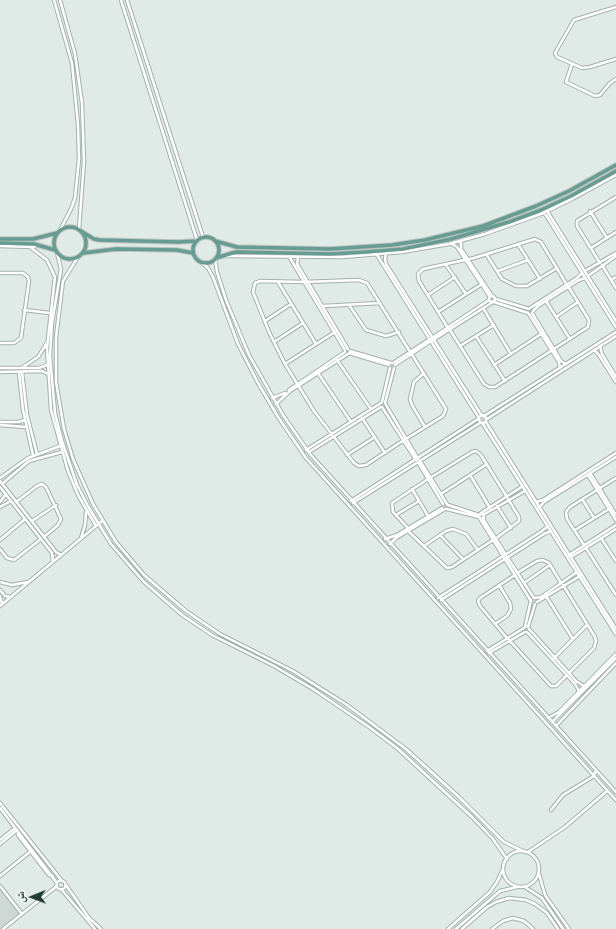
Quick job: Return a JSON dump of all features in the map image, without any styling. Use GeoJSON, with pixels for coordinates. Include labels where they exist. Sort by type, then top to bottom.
{"type":"FeatureCollection","features":[{"type":"Feature","properties":{"kind":"main road"},"geometry":{"type":"LineString","coordinates":[[0,239],[35,239],[58,233],[70,227],[80,230],[94,239],[100,240],[178,242],[197,240],[203,237],[240,248],[330,249],[397,244],[438,237],[508,217],[569,191],[616,165]]}},
{"type":"Feature","properties":{"kind":"main road"},"geometry":{"type":"LineString","coordinates":[[197,240],[193,246],[193,253],[200,261],[209,262],[223,254],[236,252],[296,256],[403,249],[456,238],[509,222],[571,196],[616,171]]}},
{"type":"Feature","properties":{"kind":"main road"},"geometry":{"type":"LineString","coordinates":[[515,214],[517,219]]}},
{"type":"Feature","properties":{"kind":"main road"},"geometry":{"type":"LineString","coordinates":[[508,217],[510,219],[509,222]]}},
{"type":"Feature","properties":{"kind":"main road"},"geometry":{"type":"LineString","coordinates":[[0,243],[39,245],[56,252],[69,260],[78,258],[83,253],[86,242],[80,230]]}},
{"type":"Feature","properties":{"kind":"main road"},"geometry":{"type":"LineString","coordinates":[[56,252],[54,242],[58,233]]}},
{"type":"Feature","properties":{"kind":"main road"},"geometry":{"type":"LineString","coordinates":[[34,244],[35,239]]}},
{"type":"Feature","properties":{"kind":"main road"},"geometry":{"type":"LineString","coordinates":[[215,241],[218,251],[216,258]]}},
{"type":"Feature","properties":{"kind":"main road"},"geometry":{"type":"LineString","coordinates":[[83,253],[116,249],[170,250],[193,253]]}},
{"type":"Feature","properties":{"kind":"main road"},"geometry":{"type":"LineString","coordinates":[[75,263],[92,251]]}},
{"type":"Feature","properties":{"kind":"street"},"geometry":{"type":"LineString","coordinates":[[54,0],[72,63],[78,114],[79,159],[74,201],[58,233]]}},
{"type":"Feature","properties":{"kind":"street"},"geometry":{"type":"LineString","coordinates":[[60,0],[75,54],[82,104],[84,155],[80,203],[80,230]]}},
{"type":"Feature","properties":{"kind":"street"},"geometry":{"type":"LineString","coordinates":[[121,0],[197,240]]}},
{"type":"Feature","properties":{"kind":"street"},"geometry":{"type":"LineString","coordinates":[[127,0],[203,237]]}},
{"type":"Feature","properties":{"kind":"street"},"geometry":{"type":"LineString","coordinates":[[616,6],[577,18],[572,22],[555,53],[557,57],[572,64],[587,68],[616,59]]}},
{"type":"Feature","properties":{"kind":"street"},"geometry":{"type":"LineString","coordinates":[[135,43],[140,41]]}},
{"type":"Feature","properties":{"kind":"street"},"geometry":{"type":"LineString","coordinates":[[137,50],[142,48]]}},
{"type":"Feature","properties":{"kind":"street"},"geometry":{"type":"LineString","coordinates":[[572,64],[566,82],[595,96],[601,94],[610,83],[616,79]]}},
{"type":"Feature","properties":{"kind":"street"},"geometry":{"type":"LineString","coordinates":[[223,254],[229,257],[290,258],[296,256],[376,255],[452,243],[545,212],[616,175]]}},
{"type":"Feature","properties":{"kind":"street"},"geometry":{"type":"LineString","coordinates":[[616,197],[579,218],[577,222],[616,288]]}},
{"type":"Feature","properties":{"kind":"street"},"geometry":{"type":"LineString","coordinates":[[74,201],[80,203]]}},
{"type":"Feature","properties":{"kind":"street"},"geometry":{"type":"LineString","coordinates":[[545,212],[587,277],[616,327]]}},
{"type":"Feature","properties":{"kind":"street"},"geometry":{"type":"LineString","coordinates":[[590,212],[607,238]]}},
{"type":"Feature","properties":{"kind":"street"},"geometry":{"type":"LineString","coordinates":[[191,220],[197,217]]}},
{"type":"Feature","properties":{"kind":"street"},"geometry":{"type":"LineString","coordinates":[[591,248],[616,232]]}},
{"type":"Feature","properties":{"kind":"street"},"geometry":{"type":"LineString","coordinates":[[534,238],[539,240],[588,318],[589,324],[586,329],[505,381],[494,387],[487,386],[419,281],[419,272],[423,269],[467,260],[534,238]]}},
{"type":"Feature","properties":{"kind":"street"},"geometry":{"type":"LineString","coordinates":[[461,241],[460,247],[490,298],[494,301],[530,313],[553,350],[559,362],[560,368]]}},
{"type":"Feature","properties":{"kind":"street"},"geometry":{"type":"LineString","coordinates":[[452,243],[467,260],[490,298],[494,301],[530,308],[587,277],[616,253]]}},
{"type":"Feature","properties":{"kind":"street"},"geometry":{"type":"LineString","coordinates":[[518,244],[540,279]]}},
{"type":"Feature","properties":{"kind":"street"},"geometry":{"type":"LineString","coordinates":[[0,246],[30,247],[39,245]]}},
{"type":"Feature","properties":{"kind":"street"},"geometry":{"type":"LineString","coordinates":[[30,247],[47,260],[54,273],[57,284],[52,323],[50,356],[55,413],[62,441],[74,476],[97,525]]}},
{"type":"Feature","properties":{"kind":"street"},"geometry":{"type":"LineString","coordinates":[[56,252],[61,267],[50,313],[48,340],[47,364],[51,410],[60,446],[71,478],[86,509],[97,525],[133,570],[174,609],[208,632],[274,666],[313,689],[397,748],[472,817],[493,839],[507,859]]}},
{"type":"Feature","properties":{"kind":"street"},"geometry":{"type":"LineString","coordinates":[[386,254],[386,264],[417,316],[484,420],[525,490],[616,629]]}},
{"type":"Feature","properties":{"kind":"street"},"geometry":{"type":"LineString","coordinates":[[486,254],[505,282],[516,286],[527,286],[557,268]]}},
{"type":"Feature","properties":{"kind":"street"},"geometry":{"type":"LineString","coordinates":[[376,255],[417,316]]}},
{"type":"Feature","properties":{"kind":"street"},"geometry":{"type":"LineString","coordinates":[[296,256],[297,264],[306,282],[335,332],[348,351],[392,365]]}},
{"type":"Feature","properties":{"kind":"street"},"geometry":{"type":"LineString","coordinates":[[530,313],[568,286],[583,272],[616,256]]}},
{"type":"Feature","properties":{"kind":"street"},"geometry":{"type":"LineString","coordinates":[[78,258],[63,281],[55,368],[59,402],[64,429],[73,459],[85,490],[111,535],[140,570],[177,605],[216,631],[292,671],[346,705],[406,749],[462,800],[504,842],[527,852],[536,860],[542,887],[550,902],[569,929]]}},
{"type":"Feature","properties":{"kind":"street"},"geometry":{"type":"LineString","coordinates":[[216,258],[218,275],[224,295],[246,348],[272,398],[308,451],[382,536],[616,792]]}},
{"type":"Feature","properties":{"kind":"street"},"geometry":{"type":"LineString","coordinates":[[290,258],[322,306],[348,351]]}},
{"type":"Feature","properties":{"kind":"street"},"geometry":{"type":"LineString","coordinates":[[498,272],[528,260]]}},
{"type":"Feature","properties":{"kind":"street"},"geometry":{"type":"LineString","coordinates":[[200,261],[206,266],[213,277],[238,344],[258,383],[306,458],[616,800]]}},
{"type":"Feature","properties":{"kind":"street"},"geometry":{"type":"LineString","coordinates":[[446,265],[466,294]]}},
{"type":"Feature","properties":{"kind":"street"},"geometry":{"type":"LineString","coordinates":[[0,273],[21,273],[28,277],[29,283],[21,339],[14,343],[0,343]]}},
{"type":"Feature","properties":{"kind":"street"},"geometry":{"type":"LineString","coordinates":[[213,277],[218,275]]}},
{"type":"Feature","properties":{"kind":"street"},"geometry":{"type":"LineString","coordinates":[[428,295],[455,277]]}},
{"type":"Feature","properties":{"kind":"street"},"geometry":{"type":"LineString","coordinates":[[611,280],[616,277]]}},
{"type":"Feature","properties":{"kind":"street"},"geometry":{"type":"LineString","coordinates":[[260,281],[278,282],[363,281],[370,286],[446,410],[444,415],[362,466],[354,463],[332,436],[297,385],[274,342],[265,321],[253,292],[253,285],[260,281]]}},
{"type":"Feature","properties":{"kind":"street"},"geometry":{"type":"LineString","coordinates":[[278,282],[316,344]]}},
{"type":"Feature","properties":{"kind":"street"},"geometry":{"type":"LineString","coordinates":[[438,312],[482,284]]}},
{"type":"Feature","properties":{"kind":"street"},"geometry":{"type":"LineString","coordinates":[[57,291],[62,292]]}},
{"type":"Feature","properties":{"kind":"street"},"geometry":{"type":"LineString","coordinates":[[220,296],[224,295]]}},
{"type":"Feature","properties":{"kind":"street"},"geometry":{"type":"LineString","coordinates":[[449,329],[490,298]]}},
{"type":"Feature","properties":{"kind":"street"},"geometry":{"type":"LineString","coordinates":[[308,451],[383,404],[392,365],[494,301]]}},
{"type":"Feature","properties":{"kind":"street"},"geometry":{"type":"LineString","coordinates":[[546,301],[570,339]]}},
{"type":"Feature","properties":{"kind":"street"},"geometry":{"type":"LineString","coordinates":[[556,317],[578,302]]}},
{"type":"Feature","properties":{"kind":"street"},"geometry":{"type":"LineString","coordinates":[[322,306],[380,303]]}},
{"type":"Feature","properties":{"kind":"street"},"geometry":{"type":"LineString","coordinates":[[265,321],[292,304]]}},
{"type":"Feature","properties":{"kind":"street"},"geometry":{"type":"LineString","coordinates":[[349,305],[366,330],[388,336],[399,332]]}},
{"type":"Feature","properties":{"kind":"street"},"geometry":{"type":"LineString","coordinates":[[483,308],[511,354]]}},
{"type":"Feature","properties":{"kind":"street"},"geometry":{"type":"LineString","coordinates":[[530,308],[530,313],[541,334],[562,362],[566,364]]}},
{"type":"Feature","properties":{"kind":"street"},"geometry":{"type":"LineString","coordinates":[[24,310],[50,313]]}},
{"type":"Feature","properties":{"kind":"street"},"geometry":{"type":"LineString","coordinates":[[612,318],[616,321]]}},
{"type":"Feature","properties":{"kind":"street"},"geometry":{"type":"LineString","coordinates":[[274,342],[303,323]]}},
{"type":"Feature","properties":{"kind":"street"},"geometry":{"type":"LineString","coordinates":[[460,346],[494,325]]}},
{"type":"Feature","properties":{"kind":"street"},"geometry":{"type":"LineString","coordinates":[[286,364],[335,332]]}},
{"type":"Feature","properties":{"kind":"street"},"geometry":{"type":"LineString","coordinates":[[352,502],[594,350],[616,332]]}},
{"type":"Feature","properties":{"kind":"street"},"geometry":{"type":"LineString","coordinates":[[494,365],[541,334]]}},
{"type":"Feature","properties":{"kind":"street"},"geometry":{"type":"LineString","coordinates":[[476,336],[505,381]]}},
{"type":"Feature","properties":{"kind":"street"},"geometry":{"type":"LineString","coordinates":[[528,391],[566,364],[616,336]]}},
{"type":"Feature","properties":{"kind":"street"},"geometry":{"type":"LineString","coordinates":[[21,371],[38,357],[48,340]]}},
{"type":"Feature","properties":{"kind":"street"},"geometry":{"type":"LineString","coordinates":[[601,344],[616,382]]}},
{"type":"Feature","properties":{"kind":"street"},"geometry":{"type":"LineString","coordinates":[[594,350],[612,374],[616,377]]}},
{"type":"Feature","properties":{"kind":"street"},"geometry":{"type":"LineString","coordinates":[[276,404],[297,385],[318,373],[348,351]]}},
{"type":"Feature","properties":{"kind":"street"},"geometry":{"type":"LineString","coordinates":[[272,398],[285,393],[348,351]]}},
{"type":"Feature","properties":{"kind":"street"},"geometry":{"type":"LineString","coordinates":[[337,360],[371,409]]}},
{"type":"Feature","properties":{"kind":"street"},"geometry":{"type":"LineString","coordinates":[[0,368],[21,371],[41,368],[47,364]]}},
{"type":"Feature","properties":{"kind":"street"},"geometry":{"type":"LineString","coordinates":[[448,366],[478,419]]}},
{"type":"Feature","properties":{"kind":"street"},"geometry":{"type":"LineString","coordinates":[[21,371],[25,420],[33,456]]}},
{"type":"Feature","properties":{"kind":"street"},"geometry":{"type":"LineString","coordinates":[[21,371],[27,415],[37,454]]}},
{"type":"Feature","properties":{"kind":"street"},"geometry":{"type":"LineString","coordinates":[[0,372],[41,371],[48,374]]}},
{"type":"Feature","properties":{"kind":"street"},"geometry":{"type":"LineString","coordinates":[[318,373],[351,422]]}},
{"type":"Feature","properties":{"kind":"street"},"geometry":{"type":"LineString","coordinates":[[424,373],[414,382],[410,399],[425,427]]}},
{"type":"Feature","properties":{"kind":"street"},"geometry":{"type":"LineString","coordinates":[[258,383],[261,383],[262,380]]}},
{"type":"Feature","properties":{"kind":"street"},"geometry":{"type":"LineString","coordinates":[[263,392],[268,390]]}},
{"type":"Feature","properties":{"kind":"street"},"geometry":{"type":"LineString","coordinates":[[332,436],[371,409],[383,404]]}},
{"type":"Feature","properties":{"kind":"street"},"geometry":{"type":"LineString","coordinates":[[383,404],[445,506]]}},
{"type":"Feature","properties":{"kind":"street"},"geometry":{"type":"LineString","coordinates":[[362,418],[385,453]]}},
{"type":"Feature","properties":{"kind":"street"},"geometry":{"type":"LineString","coordinates":[[478,419],[484,420]]}},
{"type":"Feature","properties":{"kind":"street"},"geometry":{"type":"LineString","coordinates":[[452,439],[478,419],[484,420]]}},
{"type":"Feature","properties":{"kind":"street"},"geometry":{"type":"LineString","coordinates":[[0,425],[21,424],[25,420]]}},
{"type":"Feature","properties":{"kind":"street"},"geometry":{"type":"LineString","coordinates":[[0,422],[21,424],[26,426]]}},
{"type":"Feature","properties":{"kind":"street"},"geometry":{"type":"LineString","coordinates":[[347,455],[375,437]]}},
{"type":"Feature","properties":{"kind":"street"},"geometry":{"type":"LineString","coordinates":[[0,483],[30,461],[56,450],[60,446]]}},
{"type":"Feature","properties":{"kind":"street"},"geometry":{"type":"LineString","coordinates":[[0,483],[37,454],[56,450],[62,452]]}},
{"type":"Feature","properties":{"kind":"street"},"geometry":{"type":"LineString","coordinates":[[474,451],[480,453],[487,464],[519,519],[518,524],[450,568],[445,567],[408,530],[392,510],[392,503],[429,478],[474,451]]}},
{"type":"Feature","properties":{"kind":"street"},"geometry":{"type":"LineString","coordinates":[[536,502],[543,500],[589,474],[613,457],[616,453]]}},
{"type":"Feature","properties":{"kind":"street"},"geometry":{"type":"LineString","coordinates":[[540,508],[544,502],[613,457]]}},
{"type":"Feature","properties":{"kind":"street"},"geometry":{"type":"LineString","coordinates":[[510,463],[540,508],[551,531],[569,557],[616,634]]}},
{"type":"Feature","properties":{"kind":"street"},"geometry":{"type":"LineString","coordinates":[[441,494],[487,464]]}},
{"type":"Feature","properties":{"kind":"street"},"geometry":{"type":"LineString","coordinates":[[589,474],[616,520]]}},
{"type":"Feature","properties":{"kind":"street"},"geometry":{"type":"LineString","coordinates":[[470,475],[490,508]]}},
{"type":"Feature","properties":{"kind":"street"},"geometry":{"type":"LineString","coordinates":[[616,480],[582,499],[570,507],[566,512],[567,518],[616,595]]}},
{"type":"Feature","properties":{"kind":"street"},"geometry":{"type":"LineString","coordinates":[[0,483],[11,501],[52,553],[53,562]]}},
{"type":"Feature","properties":{"kind":"street"},"geometry":{"type":"LineString","coordinates":[[0,483],[55,551],[62,555]]}},
{"type":"Feature","properties":{"kind":"street"},"geometry":{"type":"LineString","coordinates":[[16,502],[36,487],[42,484],[46,487],[56,505],[61,522],[44,537]]}},
{"type":"Feature","properties":{"kind":"street"},"geometry":{"type":"LineString","coordinates":[[481,516],[523,486]]}},
{"type":"Feature","properties":{"kind":"street"},"geometry":{"type":"LineString","coordinates":[[412,489],[428,516]]}},
{"type":"Feature","properties":{"kind":"street"},"geometry":{"type":"LineString","coordinates":[[436,489],[441,494],[445,506]]}},
{"type":"Feature","properties":{"kind":"street"},"geometry":{"type":"LineString","coordinates":[[598,489],[616,515]]}},
{"type":"Feature","properties":{"kind":"street"},"geometry":{"type":"LineString","coordinates":[[481,516],[490,508],[525,490]]}},
{"type":"Feature","properties":{"kind":"street"},"geometry":{"type":"LineString","coordinates":[[0,502],[4,499],[6,494]]}},
{"type":"Feature","properties":{"kind":"street"},"geometry":{"type":"LineString","coordinates":[[582,499],[594,518]]}},
{"type":"Feature","properties":{"kind":"street"},"geometry":{"type":"LineString","coordinates":[[0,507],[6,502],[11,501]]}},
{"type":"Feature","properties":{"kind":"street"},"geometry":{"type":"LineString","coordinates":[[396,515],[419,501]]}},
{"type":"Feature","properties":{"kind":"street"},"geometry":{"type":"LineString","coordinates":[[32,521],[56,505]]}},
{"type":"Feature","properties":{"kind":"street"},"geometry":{"type":"LineString","coordinates":[[421,521],[445,506]]}},
{"type":"Feature","properties":{"kind":"street"},"geometry":{"type":"LineString","coordinates":[[390,544],[396,538],[445,506],[481,516],[531,601],[536,603]]}},
{"type":"Feature","properties":{"kind":"street"},"geometry":{"type":"LineString","coordinates":[[497,506],[511,528]]}},
{"type":"Feature","properties":{"kind":"street"},"geometry":{"type":"LineString","coordinates":[[79,540],[85,526],[86,509]]}},
{"type":"Feature","properties":{"kind":"street"},"geometry":{"type":"LineString","coordinates":[[575,530],[609,509]]}},
{"type":"Feature","properties":{"kind":"street"},"geometry":{"type":"LineString","coordinates":[[0,540],[25,519]]}},
{"type":"Feature","properties":{"kind":"street"},"geometry":{"type":"LineString","coordinates":[[1,605],[102,520]]}},
{"type":"Feature","properties":{"kind":"street"},"geometry":{"type":"LineString","coordinates":[[440,599],[523,545],[548,524]]}},
{"type":"Feature","properties":{"kind":"street"},"geometry":{"type":"LineString","coordinates":[[569,557],[616,525]]}},
{"type":"Feature","properties":{"kind":"street"},"geometry":{"type":"LineString","coordinates":[[372,532],[376,529]]}},
{"type":"Feature","properties":{"kind":"street"},"geometry":{"type":"LineString","coordinates":[[424,546],[452,529],[464,533],[478,550]]}},
{"type":"Feature","properties":{"kind":"street"},"geometry":{"type":"LineString","coordinates":[[585,546],[616,529]]}},
{"type":"Feature","properties":{"kind":"street"},"geometry":{"type":"LineString","coordinates":[[386,539],[408,530]]}},
{"type":"Feature","properties":{"kind":"street"},"geometry":{"type":"LineString","coordinates":[[523,545],[551,531]]}},
{"type":"Feature","properties":{"kind":"street"},"geometry":{"type":"LineString","coordinates":[[107,538],[111,535]]}},
{"type":"Feature","properties":{"kind":"street"},"geometry":{"type":"LineString","coordinates":[[440,535],[463,560]]}},
{"type":"Feature","properties":{"kind":"street"},"geometry":{"type":"LineString","coordinates":[[379,540],[382,536]]}},
{"type":"Feature","properties":{"kind":"street"},"geometry":{"type":"LineString","coordinates":[[601,538],[616,561]]}},
{"type":"Feature","properties":{"kind":"street"},"geometry":{"type":"LineString","coordinates":[[0,549],[7,558],[14,560],[41,539]]}},
{"type":"Feature","properties":{"kind":"street"},"geometry":{"type":"LineString","coordinates":[[539,560],[545,560],[550,565],[595,637],[596,644],[556,686],[551,686],[495,624],[480,606],[478,601],[499,585],[539,560]]}},
{"type":"Feature","properties":{"kind":"street"},"geometry":{"type":"LineString","coordinates":[[524,583],[550,565]]}},
{"type":"Feature","properties":{"kind":"street"},"geometry":{"type":"LineString","coordinates":[[536,603],[577,572]]}},
{"type":"Feature","properties":{"kind":"street"},"geometry":{"type":"LineString","coordinates":[[488,652],[526,629],[536,603],[535,598],[516,574]]}},
{"type":"Feature","properties":{"kind":"street"},"geometry":{"type":"LineString","coordinates":[[526,629],[531,601],[580,576]]}},
{"type":"Feature","properties":{"kind":"street"},"geometry":{"type":"LineString","coordinates":[[0,582],[14,585],[30,581]]}},
{"type":"Feature","properties":{"kind":"street"},"geometry":{"type":"LineString","coordinates":[[495,624],[507,616],[511,609],[510,603],[499,585]]}},
{"type":"Feature","properties":{"kind":"street"},"geometry":{"type":"LineString","coordinates":[[0,590],[4,595]]}},
{"type":"Feature","properties":{"kind":"street"},"geometry":{"type":"LineString","coordinates":[[1,605],[0,596],[4,595],[11,597]]}},
{"type":"Feature","properties":{"kind":"street"},"geometry":{"type":"LineString","coordinates":[[546,596],[573,639]]}},
{"type":"Feature","properties":{"kind":"street"},"geometry":{"type":"LineString","coordinates":[[554,658],[587,625]]}},
{"type":"Feature","properties":{"kind":"street"},"geometry":{"type":"LineString","coordinates":[[526,629],[568,674],[579,692]]}},
{"type":"Feature","properties":{"kind":"street"},"geometry":{"type":"LineString","coordinates":[[526,629],[568,674],[584,686]]}},
{"type":"Feature","properties":{"kind":"street"},"geometry":{"type":"LineString","coordinates":[[548,718],[559,712],[616,654]]}},
{"type":"Feature","properties":{"kind":"street"},"geometry":{"type":"LineString","coordinates":[[552,722],[616,658]]}},
{"type":"Feature","properties":{"kind":"street"},"geometry":{"type":"LineString","coordinates":[[556,726],[616,663]]}},
{"type":"Feature","properties":{"kind":"street"},"geometry":{"type":"LineString","coordinates":[[506,680],[510,676]]}},
{"type":"Feature","properties":{"kind":"street"},"geometry":{"type":"LineString","coordinates":[[512,687],[517,684]]}},
{"type":"Feature","properties":{"kind":"street"},"geometry":{"type":"LineString","coordinates":[[586,768],[590,764]]}},
{"type":"Feature","properties":{"kind":"street"},"geometry":{"type":"LineString","coordinates":[[551,810],[566,793],[594,776],[594,773],[598,772]]}},
{"type":"Feature","properties":{"kind":"street"},"geometry":{"type":"LineString","coordinates":[[448,929],[490,892],[497,882],[507,859],[514,853],[527,852],[565,827],[607,790]]}},
{"type":"Feature","properties":{"kind":"street"},"geometry":{"type":"LineString","coordinates":[[0,803],[62,880],[89,918],[101,929]]}},
{"type":"Feature","properties":{"kind":"street"},"geometry":{"type":"LineString","coordinates":[[0,808],[53,876],[60,889],[95,929]]}},
{"type":"Feature","properties":{"kind":"street"},"geometry":{"type":"LineString","coordinates":[[0,840],[17,830]]}},
{"type":"Feature","properties":{"kind":"street"},"geometry":{"type":"LineString","coordinates":[[0,844],[17,830]]}},
{"type":"Feature","properties":{"kind":"street"},"geometry":{"type":"LineString","coordinates":[[17,830],[18,835],[49,875],[53,876]]}},
{"type":"Feature","properties":{"kind":"street"},"geometry":{"type":"LineString","coordinates":[[0,876],[31,851]]}},
{"type":"Feature","properties":{"kind":"street"},"geometry":{"type":"LineString","coordinates":[[504,865],[504,872],[508,880],[513,885],[520,887]]}},
{"type":"Feature","properties":{"kind":"street"},"geometry":{"type":"LineString","coordinates":[[456,929],[500,892],[524,887],[534,881],[539,871]]}},
{"type":"Feature","properties":{"kind":"street"},"geometry":{"type":"LineString","coordinates":[[3,929],[62,880]]}},
{"type":"Feature","properties":{"kind":"street"},"geometry":{"type":"LineString","coordinates":[[0,886],[22,914]]}},
{"type":"Feature","properties":{"kind":"street"},"geometry":{"type":"LineString","coordinates":[[60,889],[66,886]]}},
{"type":"Feature","properties":{"kind":"street"},"geometry":{"type":"LineString","coordinates":[[524,887],[539,896],[563,929]]}},
{"type":"Feature","properties":{"kind":"street"},"geometry":{"type":"LineString","coordinates":[[463,928],[496,902],[509,898],[519,898],[541,907],[558,929]]}},
{"type":"Feature","properties":{"kind":"street"},"geometry":{"type":"LineString","coordinates":[[546,904],[550,902]]}},
{"type":"Feature","properties":{"kind":"street"},"geometry":{"type":"LineString","coordinates":[[492,929],[503,921],[513,918],[524,921],[533,929]]}},
{"type":"Feature","properties":{"kind":"shaded area"},"geometry":{"type":"Polygon","coordinates":[[[0,888],[21,915],[3,929],[0,929],[0,888]]]}}]}
